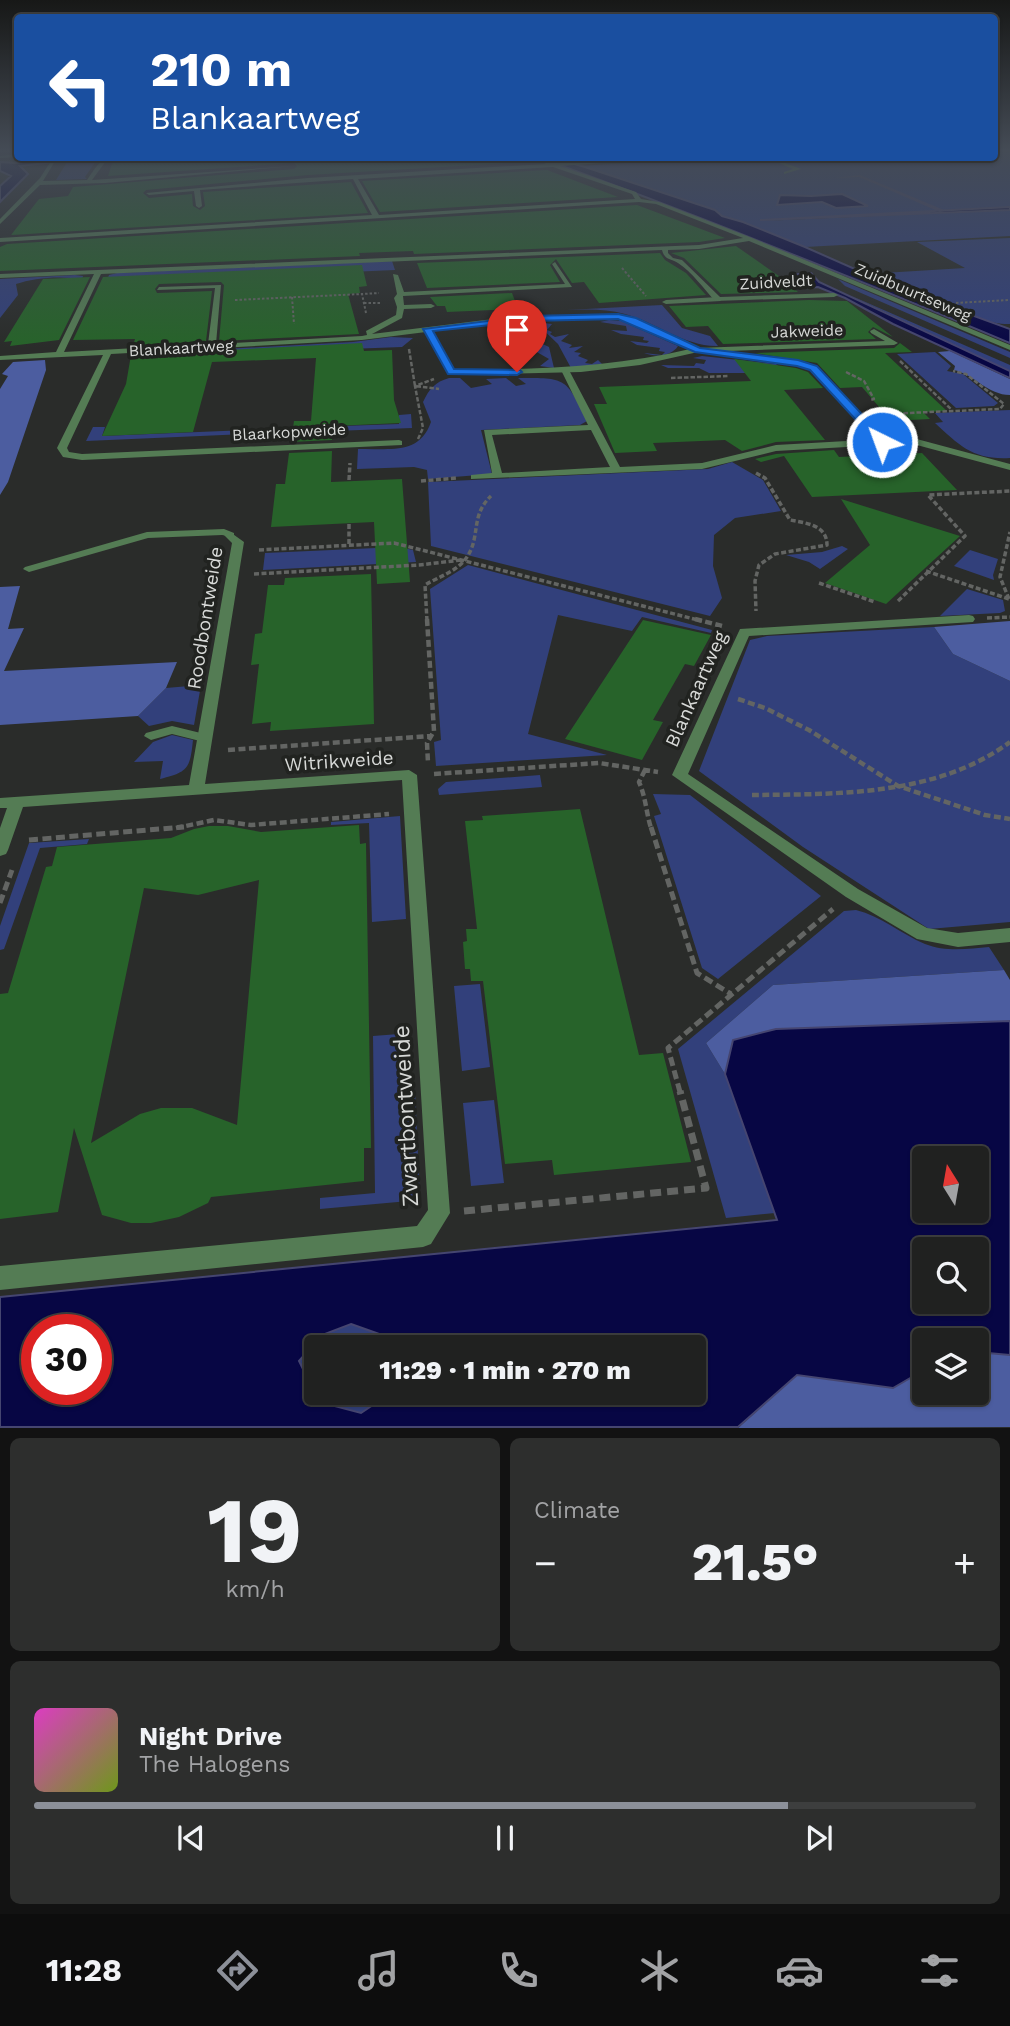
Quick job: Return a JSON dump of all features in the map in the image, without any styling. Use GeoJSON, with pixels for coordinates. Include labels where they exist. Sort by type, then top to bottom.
{"type":"FeatureCollection","features":[{"type":"Feature","properties":{"kind":"street"},"geometry":{"type":"LineString","coordinates":[[373,217],[376,215]]}},
{"type":"Feature","properties":{"kind":"street"},"geometry":{"type":"LineString","coordinates":[[0,240],[410,215]]}},
{"type":"Feature","properties":{"kind":"street","name":"Zuidbuurtseweg"},"geometry":{"type":"LineString","coordinates":[[687,215],[1010,348]]}},
{"type":"Feature","properties":{"kind":"street"},"geometry":{"type":"LineString","coordinates":[[0,276],[66,271],[699,247],[750,239]]}},
{"type":"Feature","properties":{"kind":"street","name":"Zuidveldt"},"geometry":{"type":"LineString","coordinates":[[665,248],[665,254],[680,261],[718,299]]}},
{"type":"Feature","properties":{"kind":"street"},"geometry":{"type":"LineString","coordinates":[[401,294],[570,286],[555,264]]}},
{"type":"Feature","properties":{"kind":"street"},"geometry":{"type":"LineString","coordinates":[[60,354],[99,271]]}},
{"type":"Feature","properties":{"kind":"street"},"geometry":{"type":"LineString","coordinates":[[395,275],[401,294],[398,298],[401,307],[431,306]]}},
{"type":"Feature","properties":{"kind":"street"},"geometry":{"type":"LineString","coordinates":[[159,289],[219,286],[212,346]]}},
{"type":"Feature","properties":{"kind":"street","name":"Zuidveldt"},"geometry":{"type":"LineString","coordinates":[[666,302],[834,295]]}},
{"type":"Feature","properties":{"kind":"street","name":"Blankaartweg"},"geometry":{"type":"LineString","coordinates":[[362,338],[399,316],[401,307]]}},
{"type":"Feature","properties":{"kind":"street","name":"Blankaartweg"},"geometry":{"type":"LineString","coordinates":[[0,358],[362,338],[501,320],[618,317],[633,320],[698,350],[798,363],[813,368],[882,442]]}},
{"type":"Feature","properties":{"kind":"street"},"geometry":{"type":"LineString","coordinates":[[428,329],[451,372]]}},
{"type":"Feature","properties":{"kind":"street","name":"Jakweide"},"geometry":{"type":"LineString","coordinates":[[698,350],[894,344],[874,331]]}},
{"type":"Feature","properties":{"kind":"street","name":"Blankaartweg"},"geometry":{"type":"LineString","coordinates":[[451,372],[566,372],[653,362],[698,350]]}},
{"type":"Feature","properties":{"kind":"street","name":"Blaarkopweide"},"geometry":{"type":"LineString","coordinates":[[108,352],[62,448],[65,454],[82,457],[399,443]]}},
{"type":"Feature","properties":{"kind":"street"},"geometry":{"type":"LineString","coordinates":[[566,372],[617,471]]}},
{"type":"Feature","properties":{"kind":"street"},"geometry":{"type":"LineString","coordinates":[[498,475],[487,432],[596,427]]}},
{"type":"Feature","properties":{"kind":"street"},"geometry":{"type":"LineString","coordinates":[[475,477],[702,467],[776,448],[913,441],[1010,467]]}},
{"type":"Feature","properties":{"kind":"street","name":"Roodbontweide"},"geometry":{"type":"LineString","coordinates":[[29,569],[147,536],[224,532],[239,542],[196,790]]}},
{"type":"Feature","properties":{"kind":"street","name":"Blankaartweg"},"geometry":{"type":"LineString","coordinates":[[969,619],[744,632],[680,775],[852,893],[923,934],[958,940],[1010,935]]}},
{"type":"Feature","properties":{"kind":"street"},"geometry":{"type":"LineString","coordinates":[[150,736],[172,730],[203,745]]}},
{"type":"Feature","properties":{"kind":"street","name":"Witrikweide"},"geometry":{"type":"LineString","coordinates":[[0,803],[419,775]]}},
{"type":"Feature","properties":{"kind":"street","name":"Zwartbontweide"},"geometry":{"type":"LineString","coordinates":[[0,1278],[423,1236],[439,1213],[412,812],[419,775]]}},
{"type":"Feature","properties":{"kind":"street"},"geometry":{"type":"LineString","coordinates":[[2,846],[18,802]]}},
{"type":"Feature","properties":{"kind":"path"},"geometry":{"type":"LineString","coordinates":[[217,301],[362,294]]}},
{"type":"Feature","properties":{"kind":"path"},"geometry":{"type":"LineString","coordinates":[[292,297],[295,331]]}},
{"type":"Feature","properties":{"kind":"path"},"geometry":{"type":"LineString","coordinates":[[952,303],[1010,300]]}},
{"type":"Feature","properties":{"kind":"path"},"geometry":{"type":"LineString","coordinates":[[896,358],[953,411]]}},
{"type":"Feature","properties":{"kind":"path"},"geometry":{"type":"LineString","coordinates":[[858,415],[1000,409],[1004,404],[966,374],[953,370]]}},
{"type":"Feature","properties":{"kind":"path"},"geometry":{"type":"LineString","coordinates":[[399,443],[416,442],[423,428],[415,386],[451,372]]}},
{"type":"Feature","properties":{"kind":"path"},"geometry":{"type":"LineString","coordinates":[[237,551],[394,543],[744,632],[756,610],[755,581],[759,565],[775,554],[827,545],[828,539],[825,531],[790,520],[765,478],[731,459]]}},
{"type":"Feature","properties":{"kind":"path"},"geometry":{"type":"LineString","coordinates":[[534,475],[497,492],[483,502],[476,514],[471,549],[466,560],[425,585],[434,731],[427,743],[419,775],[599,763],[680,775]]}},
{"type":"Feature","properties":{"kind":"path"},"geometry":{"type":"LineString","coordinates":[[421,481],[475,477]]}},
{"type":"Feature","properties":{"kind":"path"},"geometry":{"type":"LineString","coordinates":[[891,607],[965,536],[928,495],[1010,491]]}},
{"type":"Feature","properties":{"kind":"path"},"geometry":{"type":"LineString","coordinates":[[349,524],[349,545]]}},
{"type":"Feature","properties":{"kind":"path"},"geometry":{"type":"LineString","coordinates":[[1010,532],[1000,577],[1010,600]]}},
{"type":"Feature","properties":{"kind":"path"},"geometry":{"type":"LineString","coordinates":[[233,575],[466,560]]}},
{"type":"Feature","properties":{"kind":"path"},"geometry":{"type":"LineString","coordinates":[[926,571],[1010,600]]}},
{"type":"Feature","properties":{"kind":"path"},"geometry":{"type":"LineString","coordinates":[[819,583],[879,603]]}},
{"type":"Feature","properties":{"kind":"path"},"geometry":{"type":"LineString","coordinates":[[718,692],[765,708],[809,730],[898,786],[985,815],[1010,819]]}},
{"type":"Feature","properties":{"kind":"path"},"geometry":{"type":"LineString","coordinates":[[203,745],[431,736]]}},
{"type":"Feature","properties":{"kind":"path"},"geometry":{"type":"LineString","coordinates":[[740,792],[752,795],[846,793],[898,786],[975,765],[1010,742]]}},
{"type":"Feature","properties":{"kind":"path"},"geometry":{"type":"LineString","coordinates":[[645,770],[639,782],[646,799],[644,806],[697,973],[731,994]]}},
{"type":"Feature","properties":{"kind":"path"},"geometry":{"type":"LineString","coordinates":[[2,846],[173,829],[214,820],[251,825],[412,812]]}},
{"type":"Feature","properties":{"kind":"path"},"geometry":{"type":"LineString","coordinates":[[439,1213],[706,1188],[668,1048],[852,893]]}},
{"type":"Feature","properties":{"kind":"shaded area"},"geometry":{"type":"Polygon","coordinates":[[[691,215],[720,215],[743,222],[900,289],[1010,329],[1010,343],[893,295],[691,215]]]}},
{"type":"Feature","properties":{"kind":"shaded area"},"geometry":{"type":"Polygon","coordinates":[[[863,215],[894,215],[760,220],[863,215]]]}},
{"type":"Feature","properties":{"kind":"shaded area"},"geometry":{"type":"Polygon","coordinates":[[[875,215],[762,221],[905,215],[1010,215],[1010,236],[805,247],[722,216],[875,215]]]}},
{"type":"Feature","properties":{"kind":"shaded area"},"geometry":{"type":"Polygon","coordinates":[[[1010,238],[1010,324],[960,313],[866,274],[965,268],[917,242],[1010,238]]]}},
{"type":"Feature","properties":{"kind":"shaded area"},"geometry":{"type":"Polygon","coordinates":[[[392,261],[395,270],[106,283],[109,275],[117,273],[392,261]]]}},
{"type":"Feature","properties":{"kind":"shaded area"},"geometry":{"type":"Polygon","coordinates":[[[811,273],[819,282],[1010,371],[1010,378],[818,287],[731,292],[727,287],[805,283],[797,274],[811,273]]]}},
{"type":"Feature","properties":{"kind":"shaded area"},"geometry":{"type":"Polygon","coordinates":[[[83,276],[82,280],[49,278],[16,284],[18,295],[0,318],[0,279],[83,276]]]}},
{"type":"Feature","properties":{"kind":"shaded area"},"geometry":{"type":"Polygon","coordinates":[[[838,279],[1010,352],[1010,358],[845,286],[838,279]]]}},
{"type":"Feature","properties":{"kind":"shaded area"},"geometry":{"type":"Polygon","coordinates":[[[847,294],[1010,365],[1010,371],[847,294]]]}},
{"type":"Feature","properties":{"kind":"shaded area"},"geometry":{"type":"Polygon","coordinates":[[[662,305],[682,328],[710,336],[718,346],[694,343],[637,318],[616,312],[548,311],[662,305]]]}},
{"type":"Feature","properties":{"kind":"shaded area"},"geometry":{"type":"Polygon","coordinates":[[[621,321],[678,346],[662,355],[665,352],[659,351],[660,348],[637,345],[630,341],[647,343],[649,341],[643,340],[644,337],[611,330],[627,331],[626,326],[600,322],[621,321]]]}},
{"type":"Feature","properties":{"kind":"shaded area"},"geometry":{"type":"Polygon","coordinates":[[[535,322],[552,324],[547,330],[555,337],[569,334],[561,341],[572,345],[569,348],[583,346],[574,352],[581,353],[578,356],[588,360],[585,363],[592,364],[598,360],[602,364],[571,368],[558,344],[535,322]]]}},
{"type":"Feature","properties":{"kind":"shaded area"},"geometry":{"type":"Polygon","coordinates":[[[527,323],[537,332],[532,339],[549,347],[554,368],[540,366],[549,359],[535,351],[537,348],[526,351],[535,345],[530,343],[530,337],[516,339],[527,333],[523,332],[527,329],[522,328],[525,325],[512,328],[511,324],[527,323]]]}},
{"type":"Feature","properties":{"kind":"shaded area"},"geometry":{"type":"Polygon","coordinates":[[[391,337],[413,338],[402,347],[134,357],[135,354],[353,342],[391,337]]]}},
{"type":"Feature","properties":{"kind":"shaded area"},"geometry":{"type":"Polygon","coordinates":[[[950,351],[1010,379],[1010,395],[995,392],[954,370],[955,366],[938,352],[950,351]]]}},
{"type":"Feature","properties":{"kind":"shaded area"},"geometry":{"type":"Polygon","coordinates":[[[935,352],[951,366],[947,371],[963,374],[998,403],[994,406],[956,408],[897,354],[935,352]]]}},
{"type":"Feature","properties":{"kind":"shaded area"},"geometry":{"type":"Polygon","coordinates":[[[702,356],[778,366],[749,373],[709,373],[699,368],[668,368],[661,365],[704,364],[706,360],[693,358],[702,356]]]}},
{"type":"Feature","properties":{"kind":"shaded area"},"geometry":{"type":"Polygon","coordinates":[[[45,360],[46,370],[8,482],[0,495],[0,389],[8,376],[2,374],[13,362],[45,360]]]}},
{"type":"Feature","properties":{"kind":"shaded area"},"geometry":{"type":"Polygon","coordinates":[[[449,378],[460,378],[471,388],[492,384],[486,379],[506,378],[516,386],[526,384],[518,378],[555,380],[569,388],[587,421],[580,425],[481,430],[492,474],[428,479],[427,470],[414,467],[357,469],[358,449],[402,448],[419,440],[431,422],[423,402],[433,387],[449,378]]]}},
{"type":"Feature","properties":{"kind":"shaded area"},"geometry":{"type":"Polygon","coordinates":[[[1010,410],[1010,458],[986,457],[968,450],[935,423],[943,422],[935,413],[1010,410]]]}},
{"type":"Feature","properties":{"kind":"shaded area"},"geometry":{"type":"Polygon","coordinates":[[[411,414],[412,428],[256,434],[257,429],[399,424],[399,415],[411,414]]]}},
{"type":"Feature","properties":{"kind":"shaded area"},"geometry":{"type":"Polygon","coordinates":[[[93,427],[105,427],[102,436],[247,430],[246,434],[86,441],[93,427]]]}},
{"type":"Feature","properties":{"kind":"shaded area"},"geometry":{"type":"Polygon","coordinates":[[[732,462],[763,480],[781,511],[735,518],[714,535],[713,566],[722,598],[710,616],[431,546],[428,482],[708,469],[732,462]]]}},
{"type":"Feature","properties":{"kind":"shaded area"},"geometry":{"type":"Polygon","coordinates":[[[842,546],[848,549],[820,569],[809,562],[786,555],[822,552],[842,546]]]}},
{"type":"Feature","properties":{"kind":"shaded area"},"geometry":{"type":"Polygon","coordinates":[[[399,547],[413,550],[416,562],[263,570],[265,553],[399,547]]]}},
{"type":"Feature","properties":{"kind":"shaded area"},"geometry":{"type":"Polygon","coordinates":[[[970,550],[998,559],[994,580],[954,566],[970,550]]]}},
{"type":"Feature","properties":{"kind":"shaded area"},"geometry":{"type":"Polygon","coordinates":[[[468,565],[712,630],[711,633],[642,617],[632,631],[558,615],[528,734],[607,755],[436,766],[434,742],[441,740],[430,589],[468,565]]]}},
{"type":"Feature","properties":{"kind":"shaded area"},"geometry":{"type":"Polygon","coordinates":[[[20,586],[8,629],[24,628],[4,671],[177,662],[166,688],[138,716],[0,725],[0,587],[20,586]]]}},
{"type":"Feature","properties":{"kind":"shaded area"},"geometry":{"type":"Polygon","coordinates":[[[967,589],[1003,600],[1005,611],[940,616],[967,589]]]}},
{"type":"Feature","properties":{"kind":"shaded area"},"geometry":{"type":"Polygon","coordinates":[[[1010,621],[1010,681],[953,654],[934,627],[1010,621]]]}},
{"type":"Feature","properties":{"kind":"shaded area"},"geometry":{"type":"Polygon","coordinates":[[[934,627],[953,654],[1010,681],[1010,922],[929,929],[803,847],[699,771],[750,640],[767,636],[934,627]]]}},
{"type":"Feature","properties":{"kind":"shaded area"},"geometry":{"type":"Polygon","coordinates":[[[201,685],[194,725],[172,721],[149,726],[138,716],[166,688],[201,685]]]}},
{"type":"Feature","properties":{"kind":"shaded area"},"geometry":{"type":"Polygon","coordinates":[[[172,735],[193,740],[189,763],[182,771],[160,779],[163,761],[134,762],[153,742],[172,735]]]}},
{"type":"Feature","properties":{"kind":"shaded area"},"geometry":{"type":"Polygon","coordinates":[[[540,775],[542,787],[439,795],[438,789],[446,782],[540,775]]]}},
{"type":"Feature","properties":{"kind":"shaded area"},"geometry":{"type":"Polygon","coordinates":[[[653,794],[690,795],[821,896],[718,979],[702,968],[654,816],[661,814],[653,794]]]}},
{"type":"Feature","properties":{"kind":"shaded area"},"geometry":{"type":"Polygon","coordinates":[[[400,816],[406,919],[372,922],[369,823],[331,825],[331,822],[400,816]]]}},
{"type":"Feature","properties":{"kind":"shaded area"},"geometry":{"type":"Polygon","coordinates":[[[89,839],[87,844],[40,848],[4,949],[0,950],[0,926],[29,843],[89,839]]]}},
{"type":"Feature","properties":{"kind":"shaded area"},"geometry":{"type":"Polygon","coordinates":[[[856,910],[874,916],[933,947],[989,947],[1004,970],[773,985],[706,1043],[725,1074],[775,1213],[726,1218],[678,1049],[844,911],[856,910]]]}},
{"type":"Feature","properties":{"kind":"shaded area"},"geometry":{"type":"Polygon","coordinates":[[[1004,970],[1010,980],[1010,1021],[776,1029],[733,1040],[725,1074],[706,1043],[773,985],[1004,970]]]}},
{"type":"Feature","properties":{"kind":"shaded area"},"geometry":{"type":"Polygon","coordinates":[[[480,984],[490,1067],[462,1071],[454,986],[480,984]]]}},
{"type":"Feature","properties":{"kind":"shaded area"},"geometry":{"type":"Polygon","coordinates":[[[1010,1021],[1010,1355],[989,1353],[989,1328],[912,1328],[912,1377],[893,1388],[797,1375],[738,1427],[0,1427],[0,1297],[777,1220],[725,1074],[733,1040],[776,1029],[1010,1021]]]}},
{"type":"Feature","properties":{"kind":"shaded area"},"geometry":{"type":"Polygon","coordinates":[[[399,1034],[400,1090],[415,1089],[420,1200],[320,1209],[320,1198],[375,1193],[373,1036],[399,1034]]]}},
{"type":"Feature","properties":{"kind":"shaded area"},"geometry":{"type":"Polygon","coordinates":[[[494,1100],[504,1183],[471,1186],[463,1103],[494,1100]]]}},
{"type":"Feature","properties":{"kind":"shaded area"},"geometry":{"type":"Polygon","coordinates":[[[351,1323],[380,1335],[322,1335],[351,1323]]]}},
{"type":"Feature","properties":{"kind":"shaded area"},"geometry":{"type":"Polygon","coordinates":[[[989,1353],[1010,1355],[1010,1427],[738,1428],[797,1375],[893,1388],[912,1377],[912,1405],[989,1405],[989,1353]]]}},
{"type":"Feature","properties":{"kind":"shaded area"},"geometry":{"type":"Polygon","coordinates":[[[304,1355],[304,1371],[299,1361],[304,1355]]]}},
{"type":"Feature","properties":{"kind":"shaded area"},"geometry":{"type":"Polygon","coordinates":[[[330,1405],[374,1405],[361,1414],[330,1405]]]}},
{"type":"Feature","properties":{"kind":"building"},"geometry":{"type":"Polygon","coordinates":[[[27,215],[341,215],[11,235],[27,215]]]}},
{"type":"Feature","properties":{"kind":"building"},"geometry":{"type":"Polygon","coordinates":[[[481,215],[663,215],[725,238],[699,242],[414,254],[413,251],[359,253],[360,256],[0,271],[0,247],[7,244],[481,215]]]}},
{"type":"Feature","properties":{"kind":"building"},"geometry":{"type":"Polygon","coordinates":[[[736,246],[798,292],[721,294],[684,258],[671,253],[736,246]]]}},
{"type":"Feature","properties":{"kind":"building"},"geometry":{"type":"Polygon","coordinates":[[[660,253],[665,260],[686,273],[706,295],[599,303],[584,282],[572,283],[556,259],[550,265],[560,282],[427,288],[417,263],[660,253]]]}},
{"type":"Feature","properties":{"kind":"building"},"geometry":{"type":"Polygon","coordinates":[[[362,265],[367,286],[359,287],[360,293],[348,294],[359,334],[219,341],[224,285],[221,282],[159,284],[155,289],[157,293],[212,291],[206,341],[133,346],[135,339],[73,340],[103,277],[362,265]]]}},
{"type":"Feature","properties":{"kind":"building"},"geometry":{"type":"Polygon","coordinates":[[[90,277],[59,340],[10,346],[12,341],[4,342],[43,279],[90,277]]]}},
{"type":"Feature","properties":{"kind":"building"},"geometry":{"type":"Polygon","coordinates":[[[512,293],[518,309],[447,312],[445,306],[437,306],[430,297],[512,293]]]}},
{"type":"Feature","properties":{"kind":"building"},"geometry":{"type":"Polygon","coordinates":[[[847,301],[893,337],[873,327],[868,332],[876,339],[723,344],[708,326],[686,327],[669,306],[847,301]]]}},
{"type":"Feature","properties":{"kind":"building"},"geometry":{"type":"Polygon","coordinates":[[[362,343],[364,351],[392,350],[394,400],[401,423],[333,426],[332,440],[291,442],[294,421],[311,421],[316,358],[212,362],[193,432],[102,436],[126,384],[131,355],[362,343]]]}},
{"type":"Feature","properties":{"kind":"building"},"geometry":{"type":"Polygon","coordinates":[[[900,343],[912,352],[885,353],[947,411],[923,412],[930,419],[891,421],[862,387],[840,388],[817,363],[755,353],[894,348],[900,343]]]}},
{"type":"Feature","properties":{"kind":"building"},"geometry":{"type":"Polygon","coordinates":[[[734,359],[808,372],[823,388],[784,390],[825,440],[776,442],[742,451],[725,440],[653,443],[657,451],[615,453],[594,404],[607,404],[599,387],[751,381],[734,359]]]}},
{"type":"Feature","properties":{"kind":"building"},"geometry":{"type":"Polygon","coordinates":[[[834,450],[839,457],[922,453],[957,490],[812,497],[784,456],[761,462],[755,459],[776,454],[834,450]]]}},
{"type":"Feature","properties":{"kind":"building"},"geometry":{"type":"Polygon","coordinates":[[[332,451],[331,482],[402,479],[410,582],[377,584],[374,522],[271,527],[276,484],[285,484],[289,453],[332,451]]]}},
{"type":"Feature","properties":{"kind":"building"},"geometry":{"type":"Polygon","coordinates":[[[841,499],[960,536],[886,604],[825,583],[870,545],[841,499]]]}},
{"type":"Feature","properties":{"kind":"building"},"geometry":{"type":"Polygon","coordinates":[[[371,574],[374,724],[270,731],[271,722],[252,724],[259,664],[251,665],[255,634],[262,633],[268,585],[284,585],[285,578],[371,574]]]}},
{"type":"Feature","properties":{"kind":"building"},"geometry":{"type":"Polygon","coordinates":[[[643,620],[711,635],[694,666],[685,664],[653,720],[663,722],[642,760],[565,739],[643,620]]]}},
{"type":"Feature","properties":{"kind":"building"},"geometry":{"type":"Polygon","coordinates":[[[580,809],[639,1055],[663,1053],[691,1162],[554,1175],[552,1160],[505,1164],[483,981],[471,981],[470,969],[465,969],[463,942],[467,941],[466,929],[477,929],[465,821],[483,820],[482,816],[580,809]]]}},
{"type":"Feature","properties":{"kind":"building"},"geometry":{"type":"Polygon","coordinates":[[[359,825],[360,844],[366,843],[371,1148],[364,1148],[364,1181],[211,1197],[208,1203],[179,1217],[151,1223],[131,1223],[102,1215],[74,1128],[58,1212],[0,1219],[0,994],[8,993],[46,867],[52,866],[57,847],[171,838],[209,826],[228,826],[261,832],[359,825]],[[259,880],[198,895],[144,888],[91,1143],[140,1114],[161,1108],[192,1108],[237,1125],[259,880]]]}},
{"type":"Feature","properties":{"kind":"route"},"geometry":{"type":"LineString","coordinates":[[517,372],[451,372],[435,347],[428,329],[528,318],[618,317],[633,320],[698,350],[798,363],[813,368],[882,442]]}}]}
